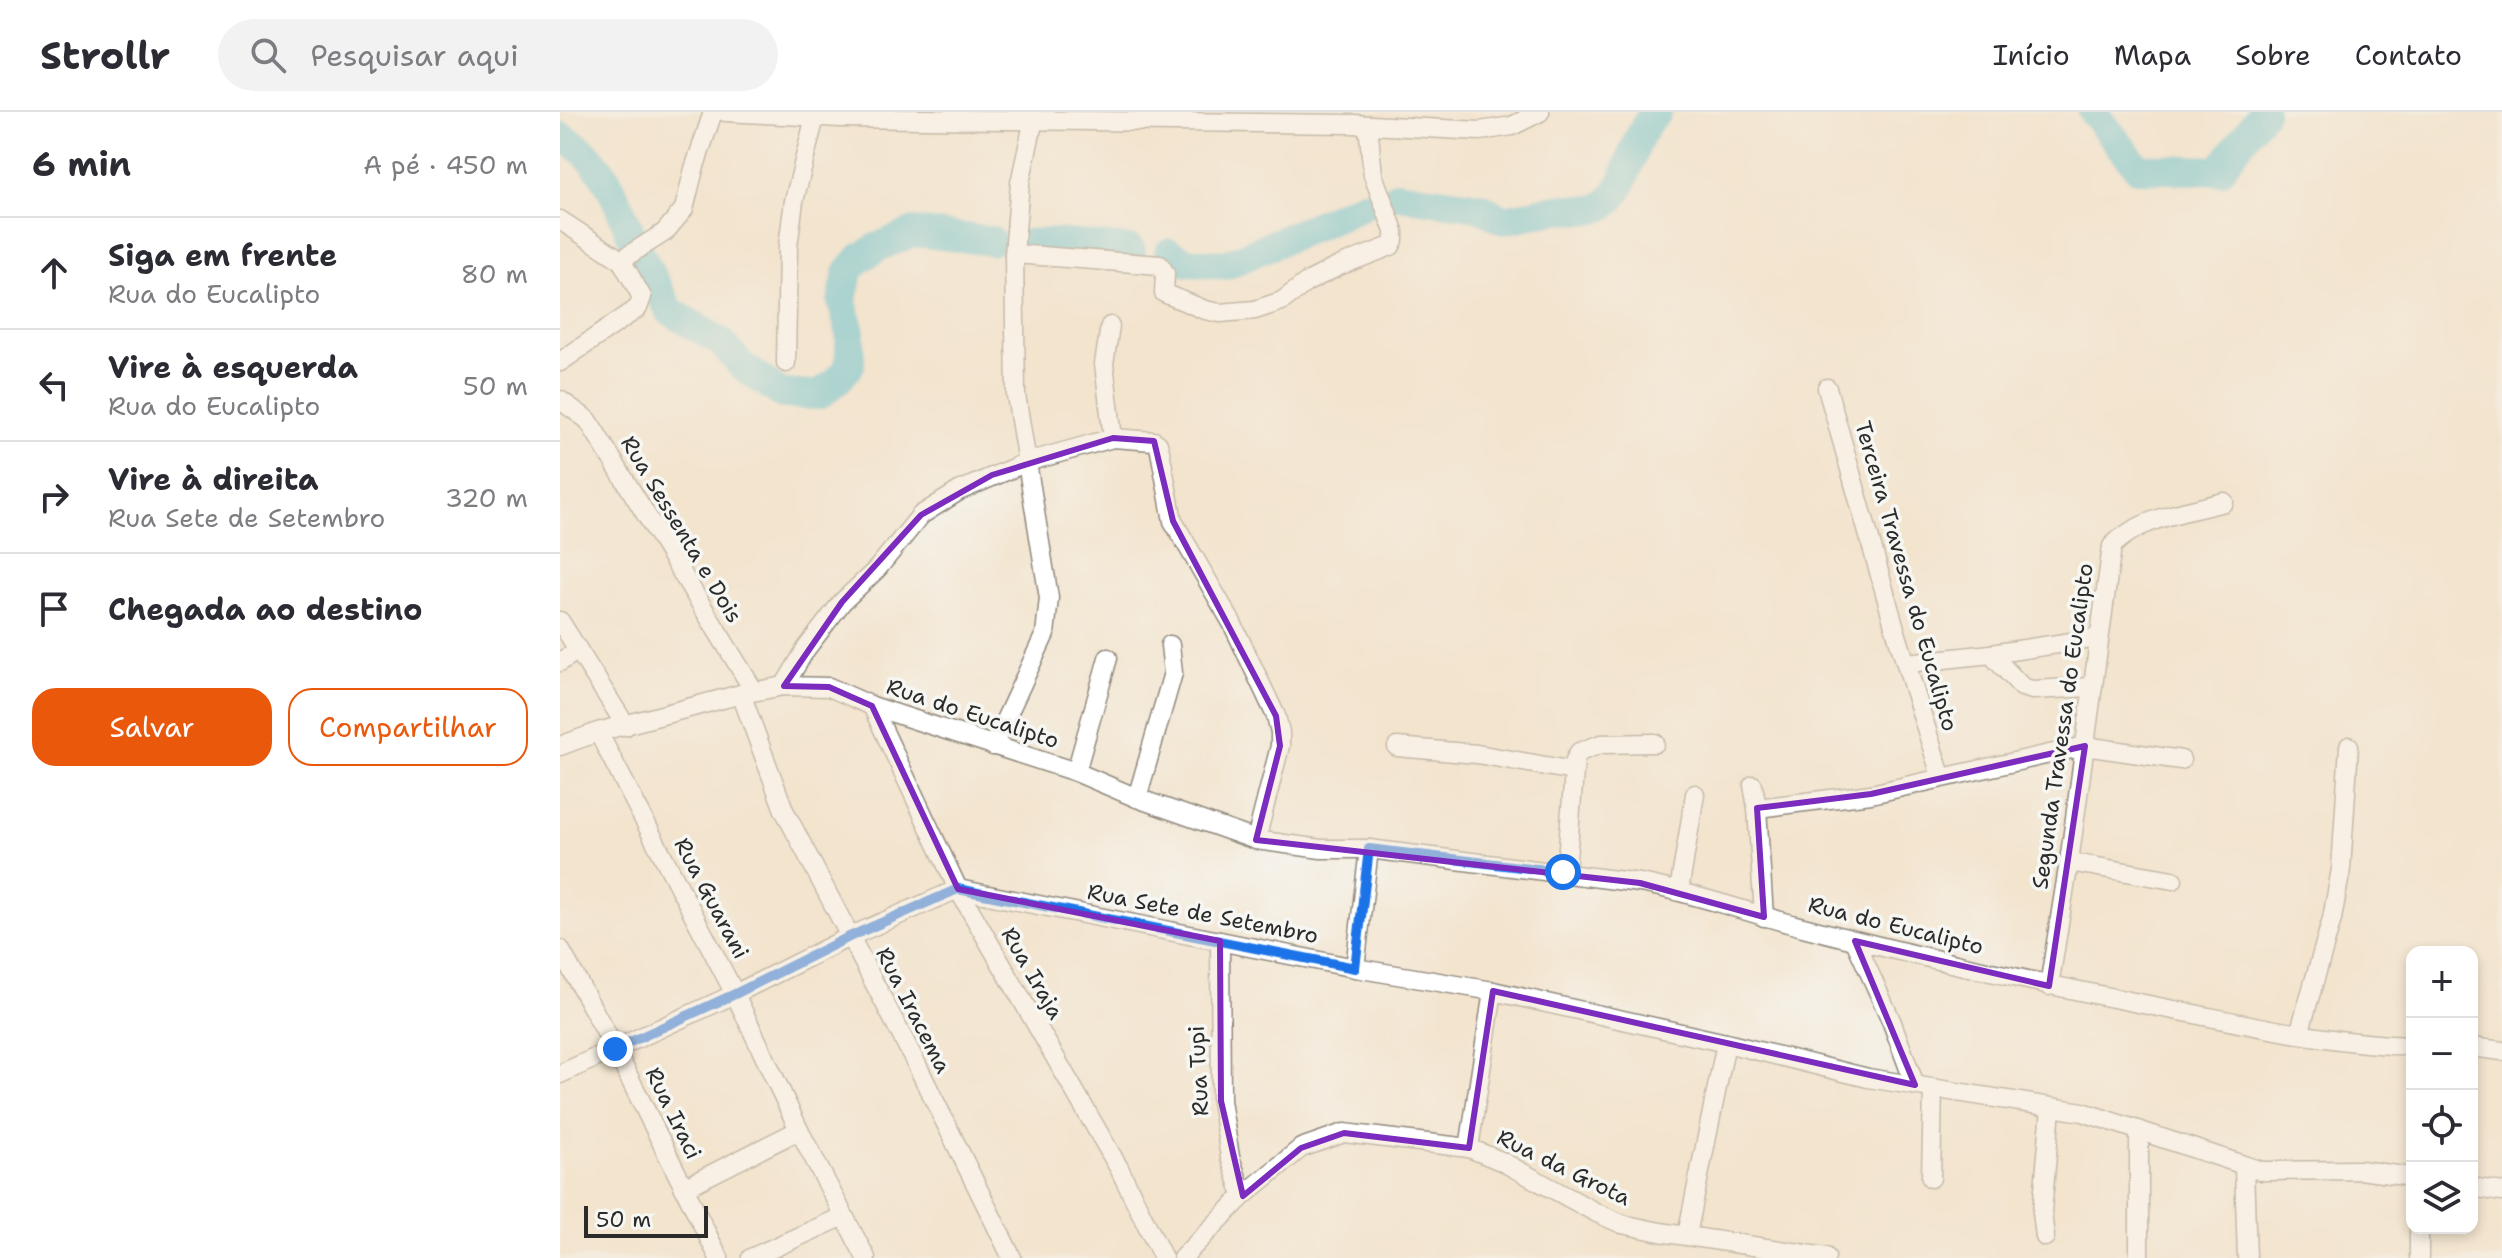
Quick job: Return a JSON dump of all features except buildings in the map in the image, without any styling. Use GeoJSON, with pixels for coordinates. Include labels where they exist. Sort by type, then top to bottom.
{"type":"FeatureCollection","features":[{"type":"Feature","properties":{"kind":"street"},"geometry":{"type":"LineString","coordinates":[[621,260],[665,232],[684,209],[713,112]]}},
{"type":"Feature","properties":{"kind":"street"},"geometry":{"type":"LineString","coordinates":[[725,112],[815,117],[970,115],[1034,119],[1359,120],[1480,131],[1512,126],[1532,117]]}},
{"type":"Feature","properties":{"kind":"street"},"geometry":{"type":"LineString","coordinates":[[1480,131],[1486,112]]}},
{"type":"Feature","properties":{"kind":"street"},"geometry":{"type":"LineString","coordinates":[[786,363],[788,246],[794,201],[815,117]]}},
{"type":"Feature","properties":{"kind":"street"},"geometry":{"type":"LineString","coordinates":[[993,746],[1045,634],[1048,621],[1049,598],[1016,395],[1014,254],[1020,183],[1034,119]]}},
{"type":"Feature","properties":{"kind":"street"},"geometry":{"type":"LineString","coordinates":[[1014,254],[1160,265],[1165,273],[1163,286],[1167,295],[1205,310],[1239,313],[1272,305],[1319,276],[1391,246],[1394,240],[1394,231],[1373,175],[1359,120]]}},
{"type":"Feature","properties":{"kind":"street"},"geometry":{"type":"LineString","coordinates":[[560,220],[621,260],[642,297],[638,308],[560,362]]}},
{"type":"Feature","properties":{"kind":"street"},"geometry":{"type":"LineString","coordinates":[[1110,326],[1104,364],[1113,438]]}},
{"type":"Feature","properties":{"kind":"street","name":"Terceira Travessa do Eucalipto"},"geometry":{"type":"LineString","coordinates":[[1827,388],[1896,632],[1941,776]]}},
{"type":"Feature","properties":{"kind":"street","name":"Rua Sessenta e Dois"},"geometry":{"type":"LineString","coordinates":[[560,400],[588,420],[747,693]]}},
{"type":"Feature","properties":{"kind":"street"},"geometry":{"type":"LineString","coordinates":[[784,686],[806,649],[842,602],[877,569],[921,515],[959,491],[1027,462],[1113,438],[1154,441],[1158,444],[1173,521],[1232,623],[1276,716],[1280,746],[1256,840]]}},
{"type":"Feature","properties":{"kind":"street","name":"Segunda Travessa do Eucalipto"},"geometry":{"type":"LineString","coordinates":[[2049,986],[2112,546],[2132,529],[2224,502]]}},
{"type":"Feature","properties":{"kind":"street"},"geometry":{"type":"LineString","coordinates":[[560,621],[626,726]]}},
{"type":"Feature","properties":{"kind":"street"},"geometry":{"type":"LineString","coordinates":[[1907,663],[2098,638]]}},
{"type":"Feature","properties":{"kind":"street"},"geometry":{"type":"LineString","coordinates":[[1137,798],[1173,673],[1170,645]]}},
{"type":"Feature","properties":{"kind":"street"},"geometry":{"type":"LineString","coordinates":[[560,662],[578,650]]}},
{"type":"Feature","properties":{"kind":"street"},"geometry":{"type":"LineString","coordinates":[[1991,654],[2022,687],[2032,690],[2092,687]]}},
{"type":"Feature","properties":{"kind":"street"},"geometry":{"type":"LineString","coordinates":[[1076,772],[1108,658]]}},
{"type":"Feature","properties":{"kind":"street","name":"Rua do Eucalipto"},"geometry":{"type":"LineString","coordinates":[[560,746],[598,732],[747,693],[784,686],[829,687],[872,706],[1076,772],[1137,798],[1256,840],[1321,849],[1369,849],[1566,872],[1679,891],[1855,941],[2049,986],[2299,1034],[2368,1045],[2406,1046]]}},
{"type":"Feature","properties":{"kind":"street","name":"Rua Iracema"},"geometry":{"type":"LineString","coordinates":[[747,693],[784,810],[917,1065],[1012,1258]]}},
{"type":"Feature","properties":{"kind":"street","name":"Rua Iraja"},"geometry":{"type":"LineString","coordinates":[[872,706],[958,889],[1119,1168],[1163,1258]]}},
{"type":"Feature","properties":{"kind":"street","name":"Rua Guarani"},"geometry":{"type":"LineString","coordinates":[[598,732],[735,994],[799,1130],[866,1258]]}},
{"type":"Feature","properties":{"kind":"street"},"geometry":{"type":"LineString","coordinates":[[1566,872],[1575,760],[1585,748],[1601,744],[1655,743]]}},
{"type":"Feature","properties":{"kind":"street"},"geometry":{"type":"LineString","coordinates":[[1757,808],[1871,794],[2085,746],[2181,760]]}},
{"type":"Feature","properties":{"kind":"street"},"geometry":{"type":"LineString","coordinates":[[2299,1034],[2332,919],[2341,869],[2349,746]]}},
{"type":"Feature","properties":{"kind":"street"},"geometry":{"type":"LineString","coordinates":[[1397,747],[1477,754],[1574,771]]}},
{"type":"Feature","properties":{"kind":"street"},"geometry":{"type":"LineString","coordinates":[[1753,785],[1764,917]]}},
{"type":"Feature","properties":{"kind":"street"},"geometry":{"type":"LineString","coordinates":[[1679,891],[1695,794]]}},
{"type":"Feature","properties":{"kind":"street"},"geometry":{"type":"LineString","coordinates":[[1355,968],[1369,849]]}},
{"type":"Feature","properties":{"kind":"street"},"geometry":{"type":"LineString","coordinates":[[2069,862],[2173,880]]}},
{"type":"Feature","properties":{"kind":"street"},"geometry":{"type":"LineString","coordinates":[[560,1074],[735,994],[849,937],[958,889]]}},
{"type":"Feature","properties":{"kind":"street","name":"Rua Sete de Setembro"},"geometry":{"type":"LineString","coordinates":[[958,889],[1355,968],[1493,991],[1868,1078],[2083,1112],[2192,1146],[2244,1167],[2277,1171],[2360,1170],[2406,1176]]}},
{"type":"Feature","properties":{"kind":"street","name":"Rua Tupi"},"geometry":{"type":"LineString","coordinates":[[1220,941],[1221,1101],[1230,1157],[1243,1196]]}},
{"type":"Feature","properties":{"kind":"street"},"geometry":{"type":"LineString","coordinates":[[1855,941],[1924,1087],[1931,1178]]}},
{"type":"Feature","properties":{"kind":"street","name":"Rua Iraci"},"geometry":{"type":"LineString","coordinates":[[560,949],[615,1049],[719,1258]]}},
{"type":"Feature","properties":{"kind":"street"},"geometry":{"type":"LineString","coordinates":[[1469,1148],[1493,991]]}},
{"type":"Feature","properties":{"kind":"street"},"geometry":{"type":"LineString","coordinates":[[1687,1235],[1726,1043]]}},
{"type":"Feature","properties":{"kind":"street"},"geometry":{"type":"LineString","coordinates":[[2478,1048],[2502,1051]]}},
{"type":"Feature","properties":{"kind":"street"},"geometry":{"type":"LineString","coordinates":[[2045,1237],[2042,1212],[2051,1108]]}},
{"type":"Feature","properties":{"kind":"street"},"geometry":{"type":"LineString","coordinates":[[684,1188],[799,1130]]}},
{"type":"Feature","properties":{"kind":"street"},"geometry":{"type":"LineString","coordinates":[[2139,1130],[2139,1258]]}},
{"type":"Feature","properties":{"kind":"street","name":"Rua da Grota"},"geometry":{"type":"LineString","coordinates":[[1182,1258],[1243,1196],[1301,1148],[1344,1133],[1469,1148],[1501,1161],[1611,1220],[1826,1257]]}},
{"type":"Feature","properties":{"kind":"street"},"geometry":{"type":"LineString","coordinates":[[2244,1167],[2247,1258]]}},
{"type":"Feature","properties":{"kind":"street"},"geometry":{"type":"LineString","coordinates":[[2478,1188],[2502,1192]]}},
{"type":"Feature","properties":{"kind":"street"},"geometry":{"type":"LineString","coordinates":[[751,1258],[844,1216]]}},
{"type":"Feature","properties":{"kind":"street"},"geometry":{"type":"LineString","coordinates":[[2419,1234],[2419,1258]]}},
{"type":"Feature","properties":{"kind":"highlighted area"},"geometry":{"type":"Polygon","coordinates":[[[1113,438],[1154,441],[1173,521],[1276,716],[1280,746],[1256,840],[1640,883],[1764,917],[1757,808],[1871,794],[2085,746],[2049,986],[1855,941],[1915,1085],[1493,991],[1469,1148],[1344,1133],[1301,1148],[1243,1196],[1221,1101],[1220,941],[958,889],[872,706],[829,687],[784,686],[842,602],[921,515],[992,475],[1113,438]]]}},
{"type":"Feature","properties":{"kind":"waterway"},"geometry":{"type":"LineString","coordinates":[[1398,195],[1481,207],[1503,220],[1558,209],[1596,209],[1616,193],[1647,122],[1657,112]]}},
{"type":"Feature","properties":{"kind":"waterway"},"geometry":{"type":"LineString","coordinates":[[2093,112],[2138,168],[2219,171],[2263,112]]}},
{"type":"Feature","properties":{"kind":"waterway"},"geometry":{"type":"LineString","coordinates":[[560,136],[576,145],[599,168],[615,196],[635,244]]}},
{"type":"Feature","properties":{"kind":"waterway"},"geometry":{"type":"LineString","coordinates":[[1169,253],[1187,262],[1226,265],[1363,205]]}},
{"type":"Feature","properties":{"kind":"waterway"},"geometry":{"type":"LineString","coordinates":[[640,254],[670,311],[721,342],[741,365],[782,394],[819,395],[837,381],[850,365],[850,332],[842,302],[848,272],[859,259],[914,232],[991,241]]}},
{"type":"Feature","properties":{"kind":"waterway"},"geometry":{"type":"LineString","coordinates":[[1020,244],[1056,243],[1131,250]]}},
{"type":"Feature","properties":{"kind":"route"},"geometry":{"type":"LineString","coordinates":[[615,1049],[849,937],[958,889],[1355,968],[1369,849],[1563,872]]}}]}
